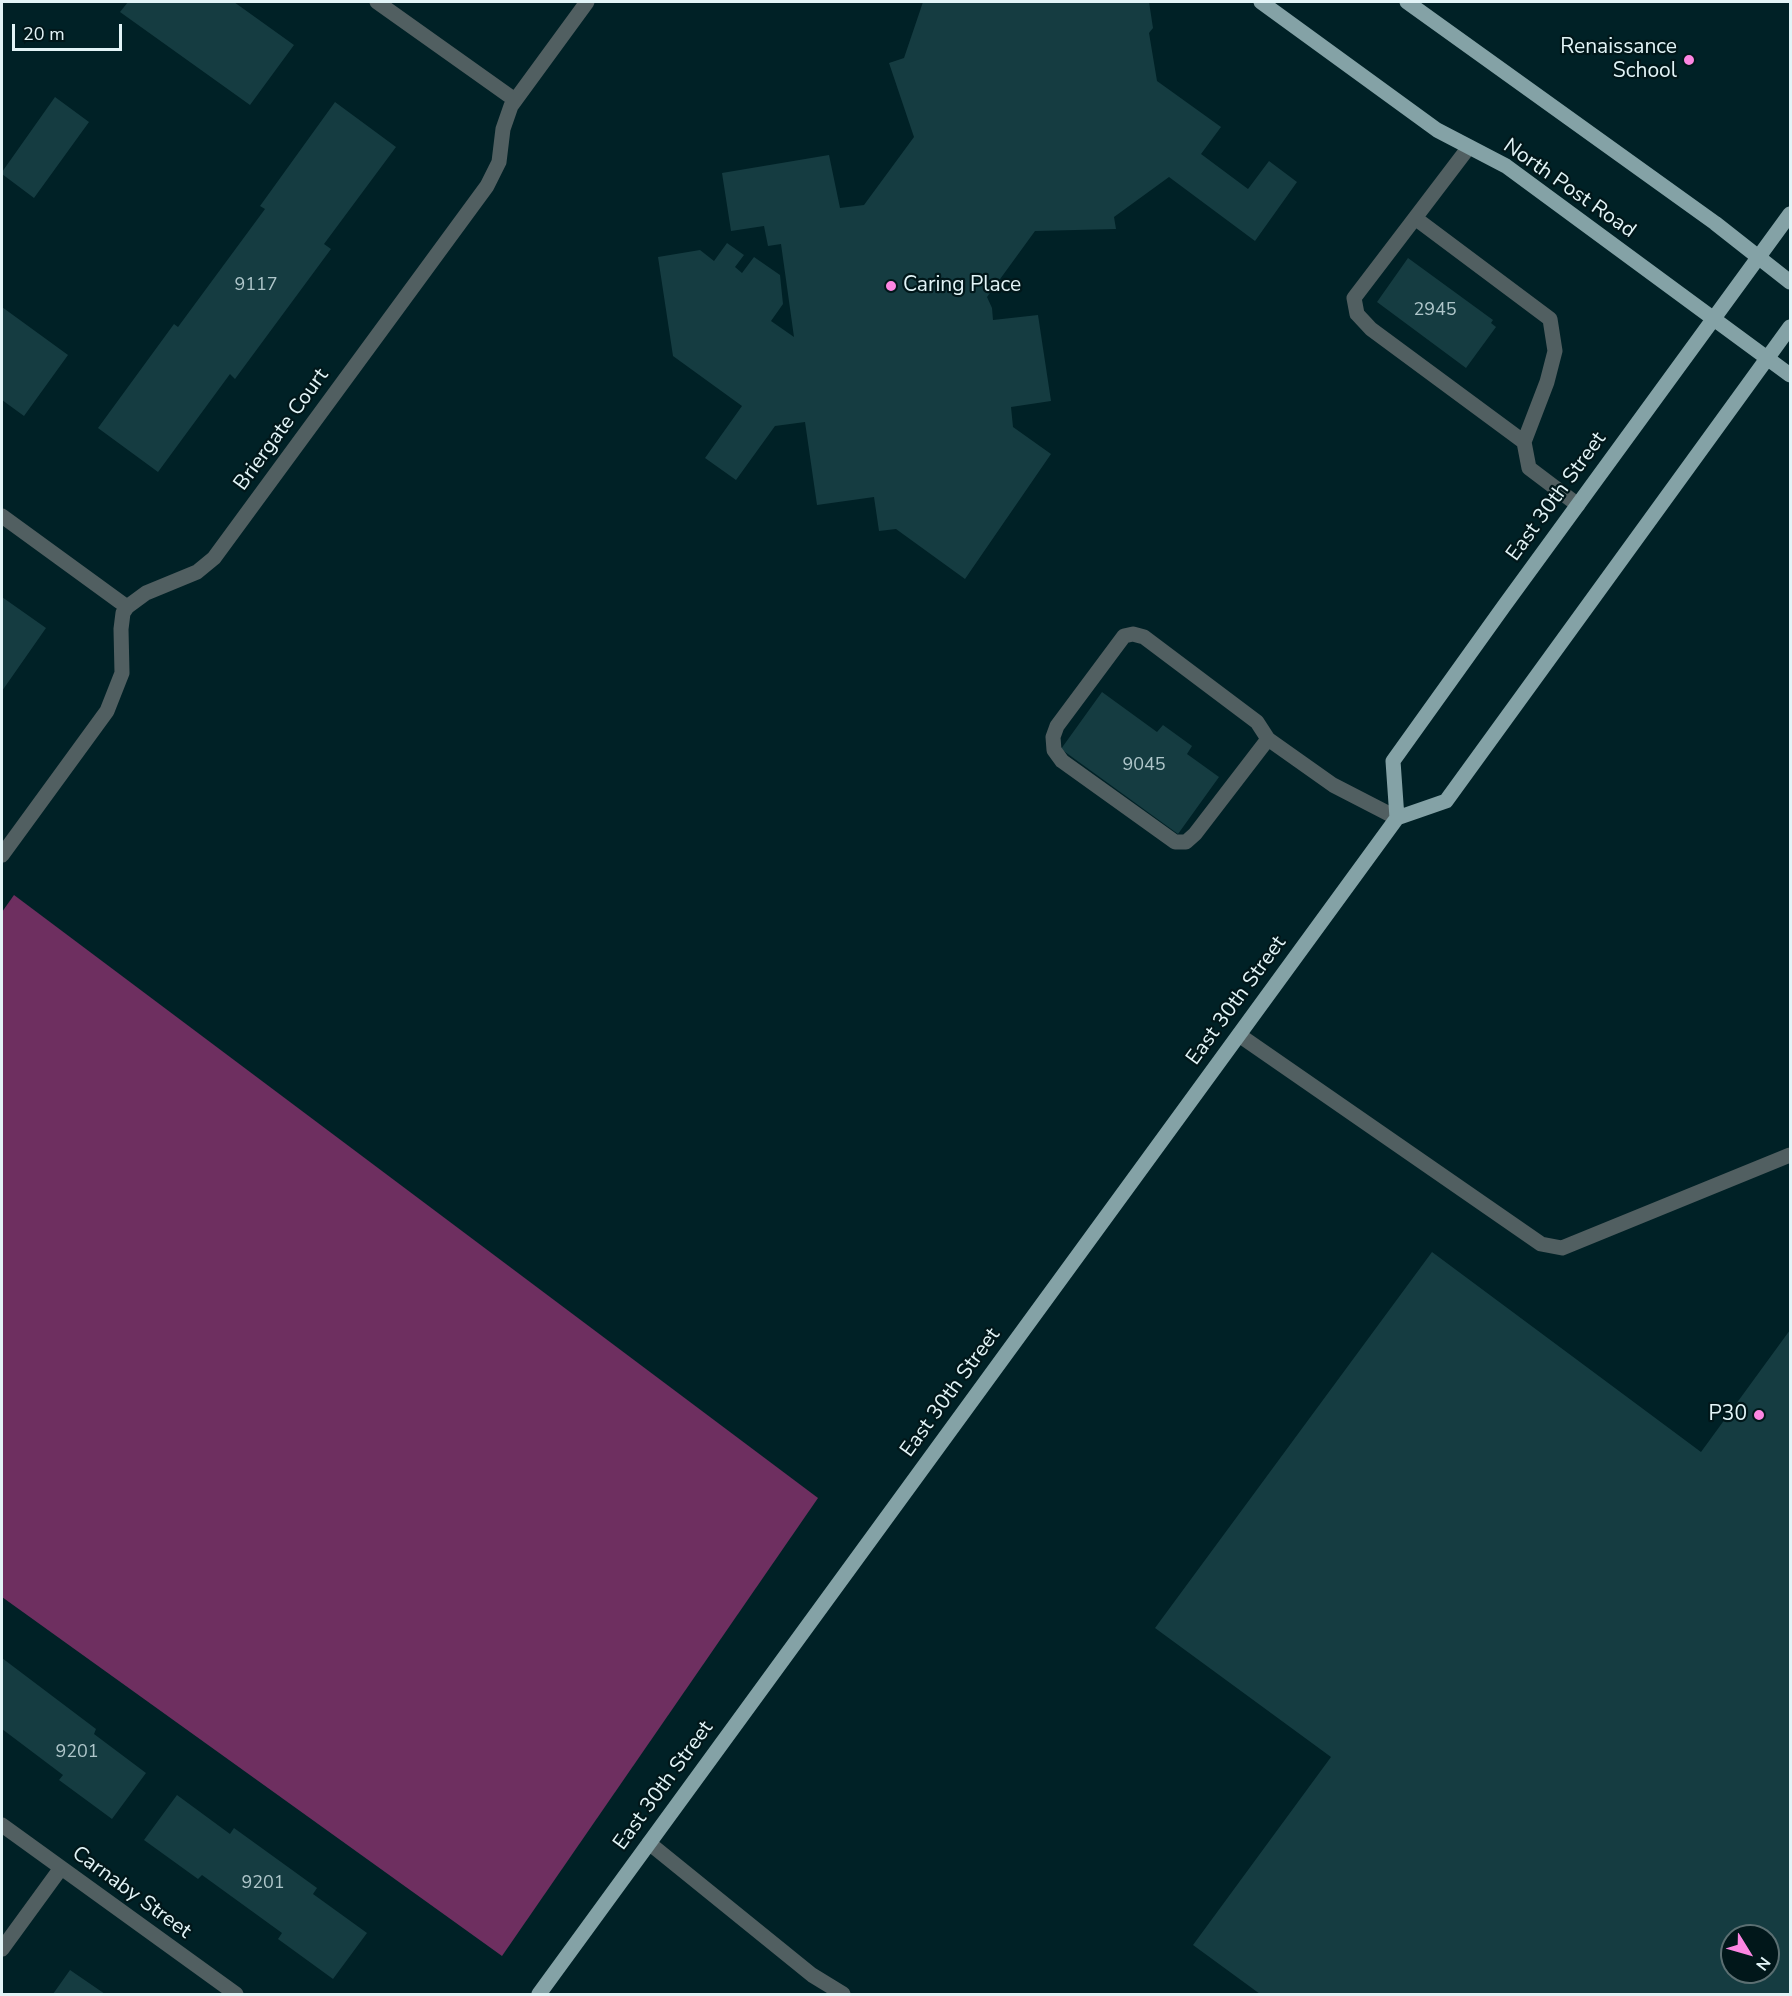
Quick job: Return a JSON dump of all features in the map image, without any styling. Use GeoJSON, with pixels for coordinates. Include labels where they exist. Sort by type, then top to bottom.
{"type":"FeatureCollection","features":[{"type":"Feature","properties":{"kind":"main road","name":"North Post Road"},"geometry":{"type":"LineString","coordinates":[[1261,2],[1437,130],[1506,166],[1791,375]]}},
{"type":"Feature","properties":{"kind":"main road"},"geometry":{"type":"LineString","coordinates":[[1407,2],[1715,223],[1791,282]]}},
{"type":"Feature","properties":{"kind":"main road","name":"East 30th Street"},"geometry":{"type":"LineString","coordinates":[[539,1995],[1397,818],[1393,761],[1791,214]]}},
{"type":"Feature","properties":{"kind":"main road"},"geometry":{"type":"LineString","coordinates":[[1397,818],[1446,801],[1791,327]]}},
{"type":"Feature","properties":{"kind":"street"},"geometry":{"type":"LineString","coordinates":[[377,2],[515,100]]}},
{"type":"Feature","properties":{"kind":"street","name":"Briergate Court"},"geometry":{"type":"LineString","coordinates":[[127,607],[146,593],[196,572],[214,558],[487,186],[499,162],[506,117],[515,100],[587,2]]}},
{"type":"Feature","properties":{"kind":"street"},"geometry":{"type":"LineString","coordinates":[[1469,147],[1354,298],[1358,314],[1371,329],[1524,442]]}},
{"type":"Feature","properties":{"kind":"street"},"geometry":{"type":"LineString","coordinates":[[1415,218],[1550,319],[1555,351],[1548,382],[1524,442],[1529,468],[1578,505]]}},
{"type":"Feature","properties":{"kind":"street"},"geometry":{"type":"LineString","coordinates":[[2,516],[127,607],[123,613],[121,629],[122,673],[107,711],[2,855]]}},
{"type":"Feature","properties":{"kind":"street"},"geometry":{"type":"LineString","coordinates":[[1268,739],[1195,834],[1185,842],[1175,842],[1062,761],[1054,750],[1053,737],[1057,726],[1124,636],[1133,633],[1144,637],[1257,722],[1268,739],[1333,785],[1397,818]]}},
{"type":"Feature","properties":{"kind":"street"},"geometry":{"type":"LineString","coordinates":[[1239,1035],[1541,1244],[1562,1248],[1791,1155]]}},
{"type":"Feature","properties":{"kind":"street","name":"Carnaby Street"},"geometry":{"type":"LineString","coordinates":[[2,1825],[236,1995]]}},
{"type":"Feature","properties":{"kind":"street"},"geometry":{"type":"LineString","coordinates":[[649,1843],[812,1975],[843,1995]]}},
{"type":"Feature","properties":{"kind":"street"},"geometry":{"type":"LineString","coordinates":[[2,1950],[61,1868]]}},
{"type":"Feature","properties":{"kind":"shaded area"},"geometry":{"type":"Polygon","coordinates":[[[14,895],[818,1498],[502,1956],[2,1597],[2,912],[14,895]]]}},
{"type":"Feature","properties":{"kind":"building"},"geometry":{"type":"Polygon","coordinates":[[[128,2],[234,2],[294,45],[250,105],[120,12],[128,2]]]}},
{"type":"Feature","properties":{"kind":"building","name":"Caring Place"},"geometry":{"type":"Polygon","coordinates":[[[923,2],[1149,2],[1153,28],[1149,33],[1157,81],[1221,127],[1201,154],[1248,189],[1269,161],[1297,182],[1255,241],[1169,177],[1114,217],[1116,229],[1035,231],[987,297],[992,308],[993,320],[1038,315],[1051,401],[1011,407],[1013,427],[1051,454],[965,579],[896,529],[879,531],[874,497],[817,505],[805,422],[775,426],[736,480],[705,458],[742,406],[673,356],[658,257],[700,250],[714,261],[727,243],[744,255],[735,267],[742,273],[754,257],[780,275],[783,304],[771,321],[794,337],[781,244],[768,246],[764,226],[731,231],[722,173],[829,155],[840,208],[864,205],[914,137],[889,63],[904,58],[923,2]]]}},
{"type":"Feature","properties":{"kind":"building"},"geometry":{"type":"Polygon","coordinates":[[[55,97],[89,122],[34,198],[2,172],[55,97]]]}},
{"type":"Feature","properties":{"kind":"building"},"geometry":{"type":"Polygon","coordinates":[[[335,102],[396,147],[324,244],[331,249],[235,379],[230,374],[158,472],[98,428],[174,324],[178,327],[265,209],[260,206],[335,102]]]}},
{"type":"Feature","properties":{"kind":"building"},"geometry":{"type":"Polygon","coordinates":[[[1408,258],[1493,320],[1491,323],[1496,327],[1466,368],[1377,302],[1408,258]]]}},
{"type":"Feature","properties":{"kind":"building"},"geometry":{"type":"Polygon","coordinates":[[[2,307],[68,355],[24,416],[2,400],[2,307]]]}},
{"type":"Feature","properties":{"kind":"building"},"geometry":{"type":"Polygon","coordinates":[[[2,597],[46,628],[2,691],[2,597]]]}},
{"type":"Feature","properties":{"kind":"building"},"geometry":{"type":"Polygon","coordinates":[[[1102,692],[1157,732],[1163,725],[1192,746],[1187,754],[1219,777],[1178,834],[1061,749],[1102,692]]]}},
{"type":"Feature","properties":{"kind":"building"},"geometry":{"type":"Polygon","coordinates":[[[1432,1252],[1701,1452],[1790,1330],[1790,1994],[1260,1994],[1193,1945],[1331,1757],[1155,1628],[1432,1252]]]}},
{"type":"Feature","properties":{"kind":"building"},"geometry":{"type":"Polygon","coordinates":[[[2,1658],[96,1729],[94,1734],[146,1773],[112,1819],[59,1780],[63,1775],[2,1729],[2,1658]]]}},
{"type":"Feature","properties":{"kind":"building"},"geometry":{"type":"Polygon","coordinates":[[[177,1795],[230,1834],[234,1828],[317,1888],[313,1894],[367,1933],[333,1979],[278,1939],[282,1933],[202,1875],[198,1879],[144,1840],[177,1795]]]}},
{"type":"Feature","properties":{"kind":"building"},"geometry":{"type":"Polygon","coordinates":[[[70,1970],[105,1994],[53,1994],[70,1970]]]}},
{"type":"Feature","properties":{"kind":"place","name":"Renaissance School"},"geometry":{"type":"Point","coordinates":[1689,60]}},
{"type":"Feature","properties":{"kind":"place","name":"Caring Place"},"geometry":{"type":"Point","coordinates":[891,286]}},
{"type":"Feature","properties":{"kind":"place","name":"P30"},"geometry":{"type":"Point","coordinates":[1759,1415]}}]}
